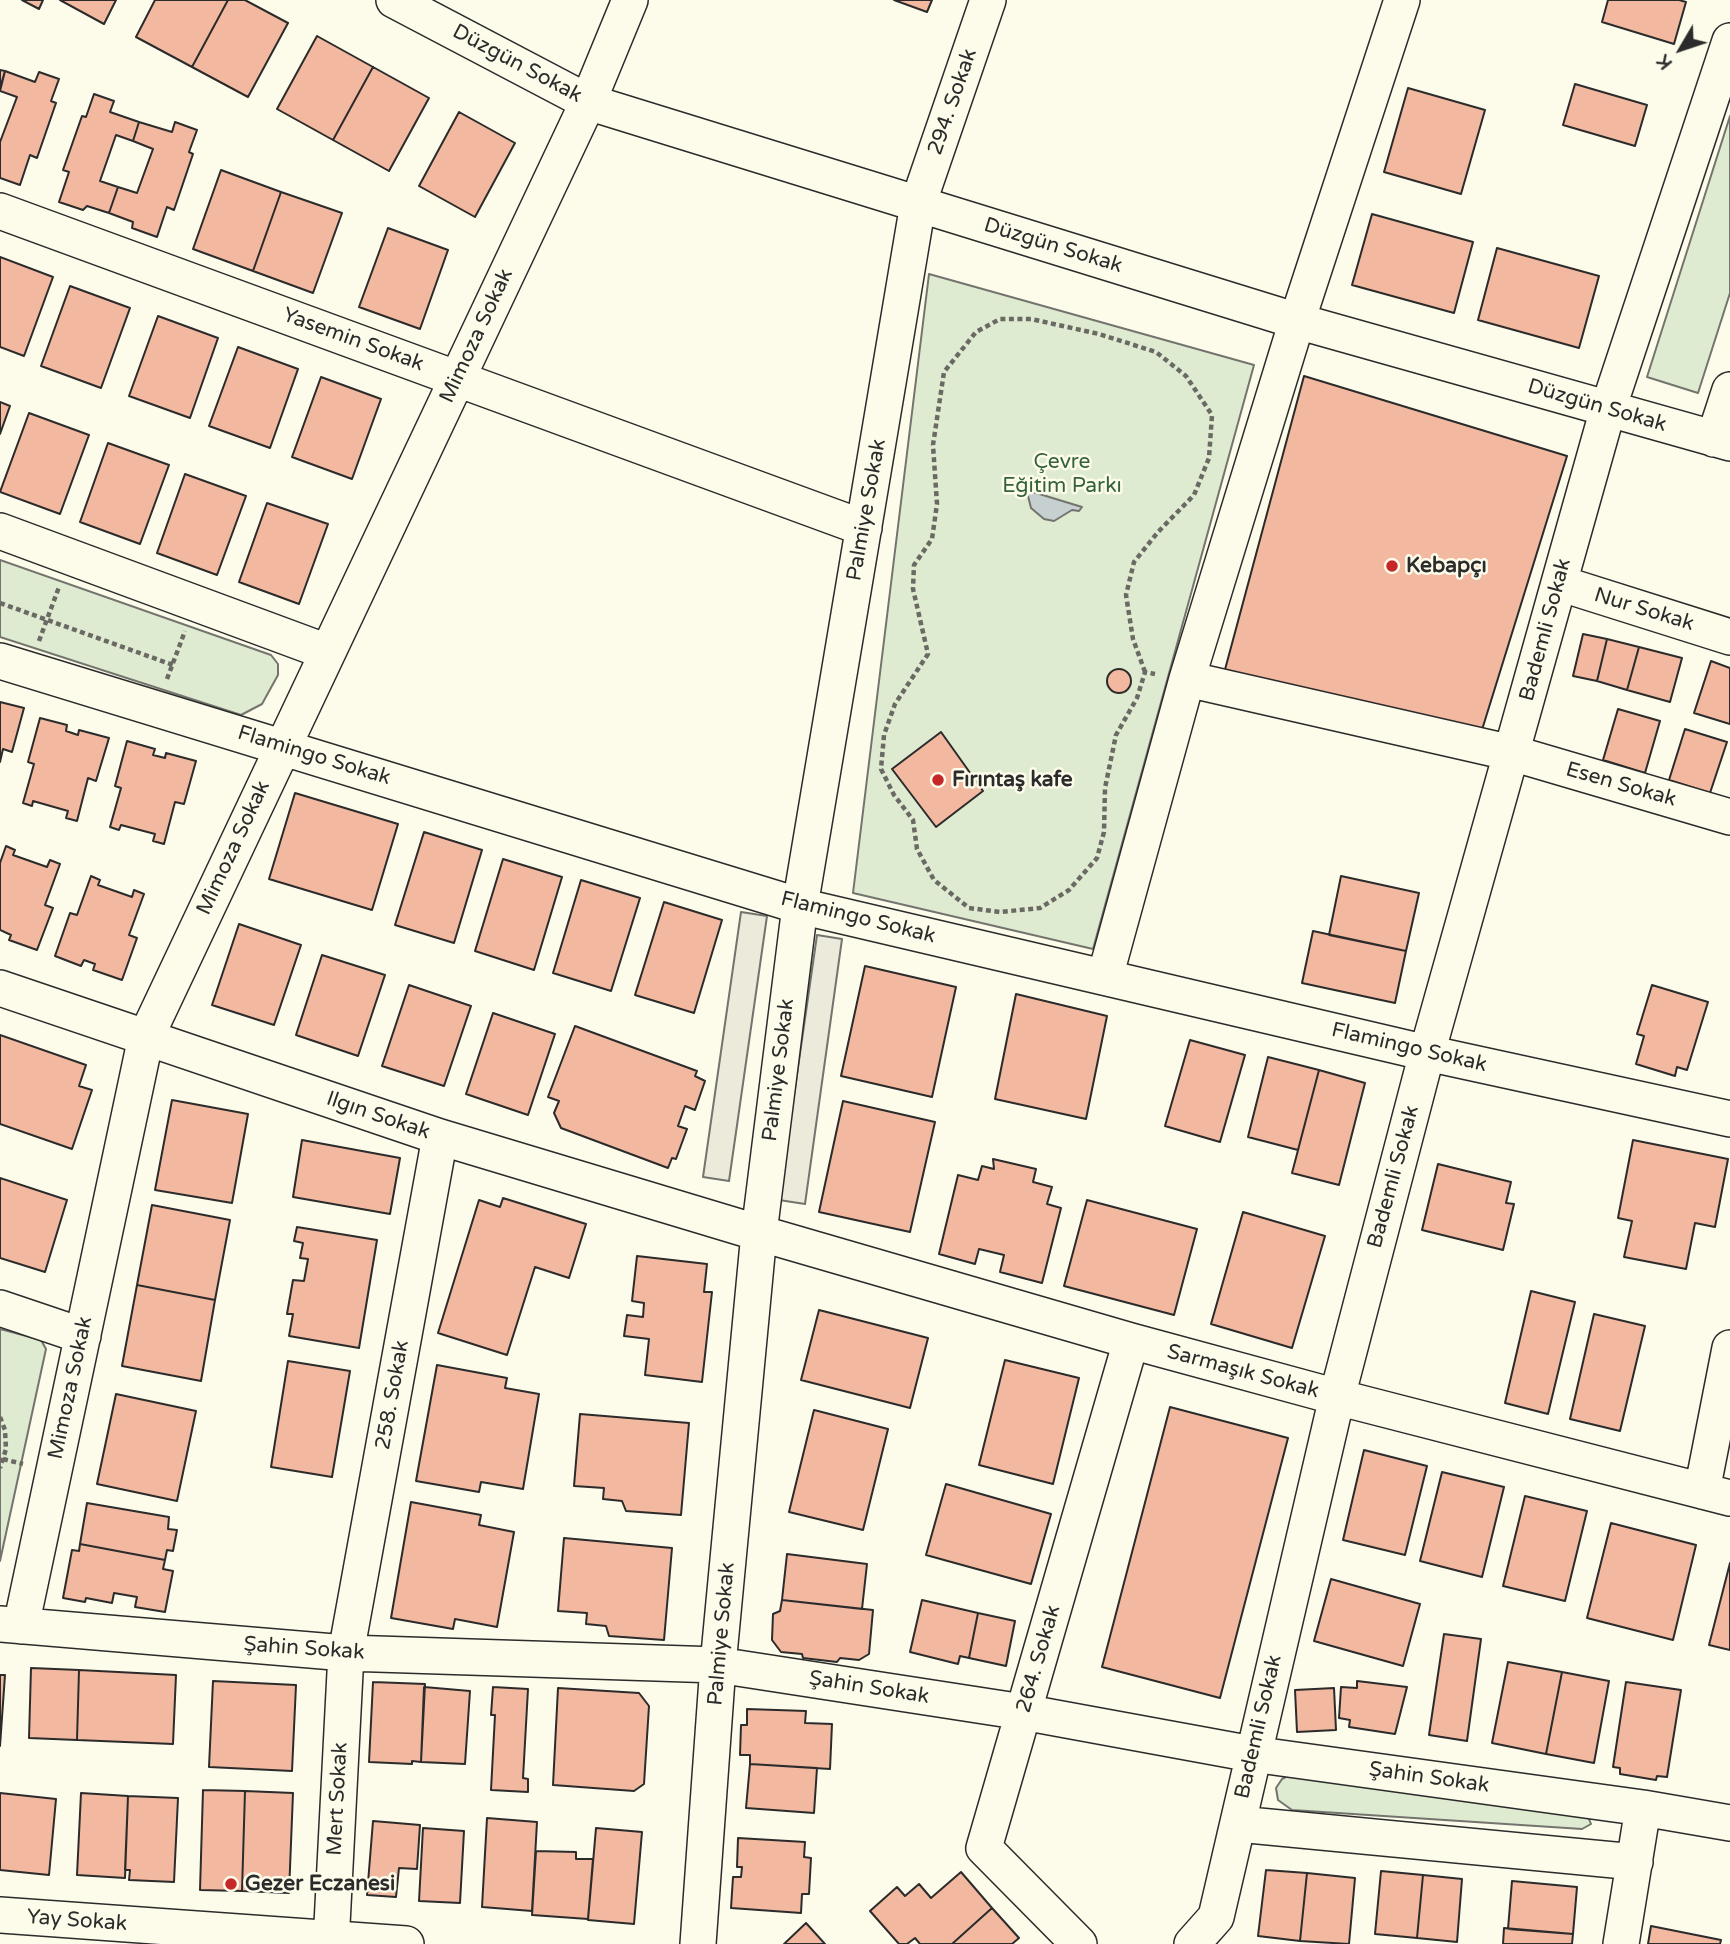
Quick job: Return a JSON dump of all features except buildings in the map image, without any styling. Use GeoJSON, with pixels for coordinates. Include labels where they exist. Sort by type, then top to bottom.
{"type":"FeatureCollection","features":[{"type":"Feature","properties":{"kind":"street","name":"Düzgün Sokak"},"geometry":{"type":"LineString","coordinates":[[394,0],[588,102],[1297,321],[1722,441]]}},
{"type":"Feature","properties":{"kind":"street","name":"Mimoza Sokak"},"geometry":{"type":"LineString","coordinates":[[10,1625],[83,1336],[146,1037],[588,102],[630,0]]}},
{"type":"Feature","properties":{"kind":"street","name":"294. Sokak"},"geometry":{"type":"LineString","coordinates":[[919,204],[988,0]]}},
{"type":"Feature","properties":{"kind":"street"},"geometry":{"type":"LineString","coordinates":[[1105,977],[1187,679],[1297,321],[1402,0]]}},
{"type":"Feature","properties":{"kind":"street","name":"Bademli Sokak"},"geometry":{"type":"LineString","coordinates":[[1192,1944],[1216,1917],[1336,1397],[1427,1053],[1608,409],[1730,41]]}},
{"type":"Feature","properties":{"kind":"street","name":"Palmiye Sokak"},"geometry":{"type":"LineString","coordinates":[[698,1944],[718,1665],[759,1233],[800,906],[919,204]]}},
{"type":"Feature","properties":{"kind":"street","name":"Yasemin Sokak"},"geometry":{"type":"LineString","coordinates":[[0,211],[864,528]]}},
{"type":"Feature","properties":{"kind":"street"},"geometry":{"type":"LineString","coordinates":[[1722,441],[1730,390]]}},
{"type":"Feature","properties":{"kind":"street"},"geometry":{"type":"LineString","coordinates":[[0,531],[327,652]]}},
{"type":"Feature","properties":{"kind":"street","name":"Nur Sokak"},"geometry":{"type":"LineString","coordinates":[[1559,583],[1730,637]]}},
{"type":"Feature","properties":{"kind":"street","name":"Flamingo Sokak"},"geometry":{"type":"LineString","coordinates":[[0,662],[800,906],[1427,1053],[1730,1119]]}},
{"type":"Feature","properties":{"kind":"street","name":"Esen Sokak"},"geometry":{"type":"LineString","coordinates":[[1187,679],[1512,753],[1730,817]]}},
{"type":"Feature","properties":{"kind":"street","name":"Ilgın Sokak"},"geometry":{"type":"LineString","coordinates":[[0,988],[440,1137],[759,1233]]}},
{"type":"Feature","properties":{"kind":"street","name":"258. Sokak"},"geometry":{"type":"LineString","coordinates":[[346,1653],[440,1137]]}},
{"type":"Feature","properties":{"kind":"street","name":"Sarmaşık Sokak"},"geometry":{"type":"LineString","coordinates":[[759,1233],[1131,1341],[1716,1495]]}},
{"type":"Feature","properties":{"kind":"street"},"geometry":{"type":"LineString","coordinates":[[0,1308],[83,1336]]}},
{"type":"Feature","properties":{"kind":"street","name":"264. Sokak"},"geometry":{"type":"LineString","coordinates":[[1079,1944],[984,1847],[1131,1341]]}},
{"type":"Feature","properties":{"kind":"street"},"geometry":{"type":"LineString","coordinates":[[1716,1495],[1730,1348]]}},
{"type":"Feature","properties":{"kind":"street","name":"Şahin Sokak"},"geometry":{"type":"LineString","coordinates":[[10,1625],[346,1653],[718,1665],[1023,1712],[1252,1754],[1643,1808],[1730,1823]]}},
{"type":"Feature","properties":{"kind":"street","name":"Mert Sokak"},"geometry":{"type":"LineString","coordinates":[[331,1942],[346,1653]]}},
{"type":"Feature","properties":{"kind":"street"},"geometry":{"type":"LineString","coordinates":[[1621,1944],[1643,1808]]}},
{"type":"Feature","properties":{"kind":"street"},"geometry":{"type":"LineString","coordinates":[[1238,1824],[1634,1862]]}},
{"type":"Feature","properties":{"kind":"street","name":"Yay Sokak"},"geometry":{"type":"LineString","coordinates":[[14,1925],[406,1944]]}},
{"type":"Feature","properties":{"kind":"path"},"geometry":{"type":"LineString","coordinates":[[1000,318],[1031,319],[1099,334],[1156,352],[1186,376],[1212,415],[1209,458],[1194,495],[1158,531],[1134,562],[1126,595],[1133,639],[1145,672],[1136,698],[1116,735],[1105,788],[1104,832],[1097,858],[1069,890],[1040,908],[1000,912],[969,908],[934,880],[917,849],[913,820],[894,795],[881,769],[884,735],[895,704],[928,654],[913,589],[914,565],[932,539],[937,504],[933,445],[944,372],[976,332],[1000,318]]}},
{"type":"Feature","properties":{"kind":"path"},"geometry":{"type":"LineString","coordinates":[[36,649],[62,581]]}},
{"type":"Feature","properties":{"kind":"path"},"geometry":{"type":"LineString","coordinates":[[0,603],[173,664]]}},
{"type":"Feature","properties":{"kind":"path"},"geometry":{"type":"LineString","coordinates":[[163,689],[187,625]]}},
{"type":"Feature","properties":{"kind":"path"},"geometry":{"type":"LineString","coordinates":[[1145,672],[1187,679]]}},
{"type":"Feature","properties":{"kind":"path"},"geometry":{"type":"LineString","coordinates":[[0,1417],[5,1430],[6,1449],[0,1468]]}},
{"type":"Feature","properties":{"kind":"green space"},"geometry":{"type":"Polygon","coordinates":[[[1730,116],[1730,293],[1698,393],[1647,377],[1730,116]]]}},
{"type":"Feature","properties":{"kind":"green space","name":"Çevre Eğitim Parkı"},"geometry":{"type":"Polygon","coordinates":[[[929,274],[1254,365],[1093,949],[853,893],[929,274]]]}},
{"type":"Feature","properties":{"kind":"green space"},"geometry":{"type":"Polygon","coordinates":[[[0,560],[271,655],[278,664],[278,675],[262,704],[241,715],[0,637],[0,560]]]}},
{"type":"Feature","properties":{"kind":"green space"},"geometry":{"type":"Polygon","coordinates":[[[0,1329],[41,1340],[46,1349],[0,1561],[0,1329]]]}},
{"type":"Feature","properties":{"kind":"green space"},"geometry":{"type":"Polygon","coordinates":[[[1295,1772],[1587,1814],[1591,1824],[1582,1829],[1292,1810],[1278,1800],[1276,1788],[1282,1779],[1295,1772]]]}},
{"type":"Feature","properties":{"kind":"shaded area"},"geometry":{"type":"Polygon","coordinates":[[[1023,489],[1082,507],[1079,511],[1072,510],[1054,521],[1044,519],[1031,508],[1028,496],[1022,493],[1023,489]]]}},
{"type":"Feature","properties":{"kind":"shaded area"},"geometry":{"type":"Polygon","coordinates":[[[741,912],[767,916],[729,1181],[703,1177],[741,912]]]}},
{"type":"Feature","properties":{"kind":"shaded area"},"geometry":{"type":"Polygon","coordinates":[[[817,935],[842,939],[805,1204],[779,1200],[817,935]]]}},
{"type":"Feature","properties":{"kind":"place","name":"Kebapçı"},"geometry":{"type":"Point","coordinates":[1392,566]}},
{"type":"Feature","properties":{"kind":"place","name":"Fırıntaş kafe"},"geometry":{"type":"Point","coordinates":[938,780]}},
{"type":"Feature","properties":{"kind":"place","name":"Gezer Eczanesi"},"geometry":{"type":"Point","coordinates":[231,1884]}}]}
